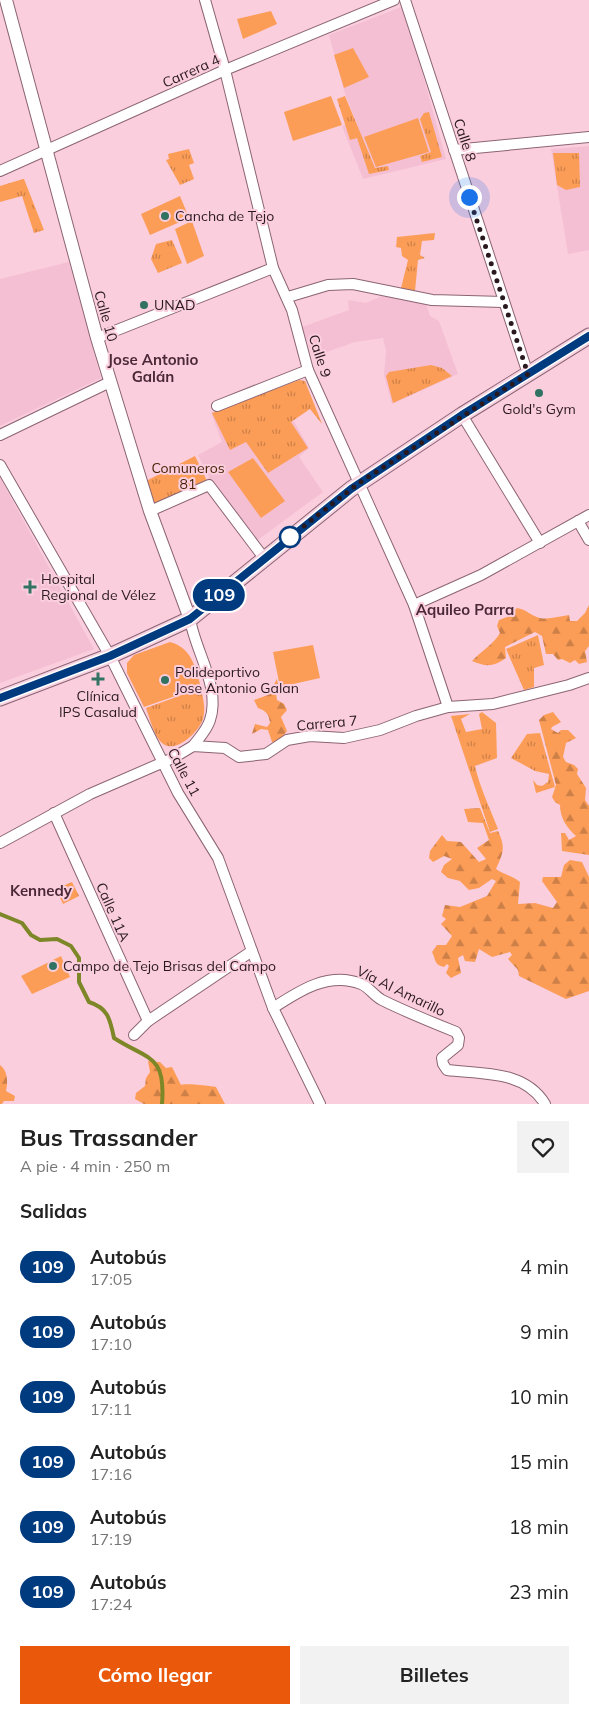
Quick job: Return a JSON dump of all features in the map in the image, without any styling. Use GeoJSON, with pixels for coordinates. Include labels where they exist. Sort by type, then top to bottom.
{"type":"FeatureCollection","features":[{"type":"Feature","properties":{"kind":"main road"},"geometry":{"type":"LineString","coordinates":[[0,698],[110,656],[190,619],[359,483],[462,415],[589,336]]}},
{"type":"Feature","properties":{"kind":"street","name":"Calle 10"},"geometry":{"type":"LineString","coordinates":[[6,0],[110,382],[150,511],[190,619],[209,681],[212,708],[206,730],[193,746]]}},
{"type":"Feature","properties":{"kind":"street","name":"Calle 9"},"geometry":{"type":"LineString","coordinates":[[205,0],[225,70],[273,268],[288,298],[308,370],[414,605],[448,707]]}},
{"type":"Feature","properties":{"kind":"street","name":"Carrera 4"},"geometry":{"type":"LineString","coordinates":[[0,171],[46,152],[225,70],[394,0]]}},
{"type":"Feature","properties":{"kind":"street","name":"Calle 8"},"geometry":{"type":"LineString","coordinates":[[405,0],[528,374]]}},
{"type":"Feature","properties":{"kind":"street"},"geometry":{"type":"LineString","coordinates":[[454,150],[589,137]]}},
{"type":"Feature","properties":{"kind":"street"},"geometry":{"type":"LineString","coordinates":[[97,338],[273,268]]}},
{"type":"Feature","properties":{"kind":"street"},"geometry":{"type":"LineString","coordinates":[[288,298],[328,286],[354,284],[432,300],[503,302]]}},
{"type":"Feature","properties":{"kind":"street"},"geometry":{"type":"LineString","coordinates":[[217,406],[308,370]]}},
{"type":"Feature","properties":{"kind":"street"},"geometry":{"type":"LineString","coordinates":[[0,435],[110,382]]}},
{"type":"Feature","properties":{"kind":"street"},"geometry":{"type":"LineString","coordinates":[[462,415],[540,543]]}},
{"type":"Feature","properties":{"kind":"street","name":"Calle 11"},"geometry":{"type":"LineString","coordinates":[[0,465],[110,656],[178,793],[218,858],[273,1008],[320,1104]]}},
{"type":"Feature","properties":{"kind":"street"},"geometry":{"type":"LineString","coordinates":[[150,511],[209,485],[264,558]]}},
{"type":"Feature","properties":{"kind":"street"},"geometry":{"type":"LineString","coordinates":[[414,605],[481,574],[589,515]]}},
{"type":"Feature","properties":{"kind":"street"},"geometry":{"type":"LineString","coordinates":[[578,521],[589,540]]}},
{"type":"Feature","properties":{"kind":"street","name":"Carrera 7"},"geometry":{"type":"LineString","coordinates":[[193,746],[225,748],[239,756],[266,754],[287,740],[310,736],[344,738],[380,730],[416,716],[448,707],[493,704],[569,685],[589,678]]}},
{"type":"Feature","properties":{"kind":"street"},"geometry":{"type":"LineString","coordinates":[[0,843],[90,794],[163,762],[193,746]]}},
{"type":"Feature","properties":{"kind":"street","name":"Calle 11A"},"geometry":{"type":"LineString","coordinates":[[54,813],[148,1021]]}},
{"type":"Feature","properties":{"kind":"street"},"geometry":{"type":"LineString","coordinates":[[134,1034],[148,1021],[252,951]]}},
{"type":"Feature","properties":{"kind":"street","name":"Vía Al Amarillo"},"geometry":{"type":"LineString","coordinates":[[273,1008],[298,991],[318,982],[346,979],[363,984],[380,999],[456,1032],[459,1038],[458,1044],[442,1058],[447,1070],[505,1075],[526,1085],[545,1104]]}},
{"type":"Feature","properties":{"kind":"shaded area"},"geometry":{"type":"Polygon","coordinates":[[[404,6],[446,159],[363,179],[342,126],[356,121],[345,94],[329,35],[404,6]]]}},
{"type":"Feature","properties":{"kind":"shaded area"},"geometry":{"type":"Polygon","coordinates":[[[589,146],[589,250],[568,254],[551,149],[589,146]]]}},
{"type":"Feature","properties":{"kind":"shaded area"},"geometry":{"type":"Polygon","coordinates":[[[69,262],[101,378],[0,426],[0,279],[69,262]]]}},
{"type":"Feature","properties":{"kind":"shaded area"},"geometry":{"type":"Polygon","coordinates":[[[382,296],[426,304],[430,316],[439,321],[458,374],[392,404],[384,375],[386,351],[383,338],[355,342],[313,357],[302,327],[349,310],[348,300],[366,303],[382,296]]]}},
{"type":"Feature","properties":{"kind":"shaded area"},"geometry":{"type":"Polygon","coordinates":[[[275,388],[309,448],[299,457],[323,492],[255,542],[213,485],[198,455],[222,442],[211,413],[275,388]]]}},
{"type":"Feature","properties":{"kind":"shaded area","name":"Hospital Regional de Vélez"},"geometry":{"type":"Polygon","coordinates":[[[0,478],[94,649],[0,683],[0,478]]]}},
{"type":"Feature","properties":{"kind":"green space"},"geometry":{"type":"Polygon","coordinates":[[[271,11],[277,24],[243,39],[237,19],[271,11]]]}},
{"type":"Feature","properties":{"kind":"green space"},"geometry":{"type":"Polygon","coordinates":[[[353,48],[369,77],[344,88],[334,55],[353,48]]]}},
{"type":"Feature","properties":{"kind":"green space"},"geometry":{"type":"Polygon","coordinates":[[[331,96],[342,125],[293,141],[284,112],[331,96]]]}},
{"type":"Feature","properties":{"kind":"green space"},"geometry":{"type":"Polygon","coordinates":[[[345,96],[375,168],[388,166],[389,170],[369,174],[357,138],[350,140],[337,99],[345,96]]]}},
{"type":"Feature","properties":{"kind":"green space"},"geometry":{"type":"Polygon","coordinates":[[[429,112],[442,157],[422,162],[420,156],[431,152],[420,119],[424,113],[429,112]]]}},
{"type":"Feature","properties":{"kind":"green space"},"geometry":{"type":"Polygon","coordinates":[[[418,118],[429,152],[376,167],[364,137],[418,118]]]}},
{"type":"Feature","properties":{"kind":"green space"},"geometry":{"type":"Polygon","coordinates":[[[189,149],[194,163],[189,165],[194,179],[180,185],[166,160],[169,159],[168,154],[189,149]]]}},
{"type":"Feature","properties":{"kind":"green space"},"geometry":{"type":"Polygon","coordinates":[[[553,153],[579,153],[580,187],[566,190],[557,185],[553,153]]]}},
{"type":"Feature","properties":{"kind":"green space"},"geometry":{"type":"Polygon","coordinates":[[[24,179],[44,230],[34,233],[22,196],[0,202],[0,186],[24,179]]]}},
{"type":"Feature","properties":{"kind":"green space","name":"Cancha de Tejo"},"geometry":{"type":"Polygon","coordinates":[[[180,196],[189,218],[150,235],[141,214],[180,196]]]}},
{"type":"Feature","properties":{"kind":"green space"},"geometry":{"type":"Polygon","coordinates":[[[192,221],[204,256],[187,264],[175,229],[192,221]]]}},
{"type":"Feature","properties":{"kind":"green space"},"geometry":{"type":"Polygon","coordinates":[[[435,233],[434,240],[422,241],[420,255],[425,258],[418,260],[415,291],[401,288],[408,260],[402,256],[401,248],[396,247],[397,237],[435,233]]]}},
{"type":"Feature","properties":{"kind":"green space"},"geometry":{"type":"Polygon","coordinates":[[[172,240],[182,263],[158,273],[151,259],[156,244],[172,240]]]}},
{"type":"Feature","properties":{"kind":"green space"},"geometry":{"type":"Polygon","coordinates":[[[431,365],[442,368],[452,376],[393,403],[386,376],[389,372],[431,365]]]}},
{"type":"Feature","properties":{"kind":"green space"},"geometry":{"type":"Polygon","coordinates":[[[299,380],[305,381],[322,424],[310,409],[291,422],[308,448],[268,473],[246,442],[230,450],[212,413],[299,380]]]}},
{"type":"Feature","properties":{"kind":"green space","name":"Comuneros 81"},"geometry":{"type":"Polygon","coordinates":[[[195,456],[208,483],[155,507],[146,481],[195,456]]]}},
{"type":"Feature","properties":{"kind":"green space"},"geometry":{"type":"Polygon","coordinates":[[[253,458],[285,501],[261,518],[228,472],[253,458]]]}},
{"type":"Feature","properties":{"kind":"green space"},"geometry":{"type":"Polygon","coordinates":[[[589,605],[589,646],[585,651],[587,662],[579,664],[575,660],[570,663],[562,659],[558,660],[553,654],[546,654],[542,636],[535,632],[505,647],[506,658],[497,663],[485,665],[472,661],[500,633],[497,626],[499,620],[507,617],[517,608],[540,618],[569,615],[570,621],[577,621],[585,613],[589,605]]]}},
{"type":"Feature","properties":{"kind":"green space"},"geometry":{"type":"Polygon","coordinates":[[[538,635],[544,665],[534,668],[534,687],[524,690],[506,649],[538,635]]]}},
{"type":"Feature","properties":{"kind":"green space","name":"Polideportivo Jose Antonio Galan"},"geometry":{"type":"Polygon","coordinates":[[[170,642],[183,649],[192,659],[201,687],[144,707],[127,673],[127,663],[134,655],[170,642]]]}},
{"type":"Feature","properties":{"kind":"green space"},"geometry":{"type":"Polygon","coordinates":[[[313,645],[320,678],[280,687],[273,652],[313,645]]]}},
{"type":"Feature","properties":{"kind":"green space"},"geometry":{"type":"Polygon","coordinates":[[[277,679],[279,690],[276,693],[277,700],[284,704],[287,710],[281,717],[287,731],[278,742],[272,742],[268,730],[261,729],[252,734],[255,724],[267,727],[270,723],[267,713],[258,708],[254,700],[268,695],[277,679]]]}},
{"type":"Feature","properties":{"kind":"green space"},"geometry":{"type":"Polygon","coordinates":[[[201,688],[204,715],[197,730],[180,744],[167,746],[162,743],[154,732],[146,708],[201,688]]]}},
{"type":"Feature","properties":{"kind":"green space"},"geometry":{"type":"Polygon","coordinates":[[[482,712],[496,723],[497,758],[475,766],[482,790],[498,829],[490,832],[451,716],[470,714],[461,719],[466,732],[482,729],[479,714],[482,712]]]}},
{"type":"Feature","properties":{"kind":"green space"},"geometry":{"type":"Polygon","coordinates":[[[553,712],[561,722],[551,729],[558,733],[561,730],[568,730],[576,738],[566,743],[563,757],[566,762],[578,769],[577,774],[586,788],[585,800],[589,806],[589,855],[562,851],[561,833],[565,833],[569,840],[576,836],[565,822],[561,814],[560,805],[552,797],[556,785],[539,720],[544,715],[553,712]]]}},
{"type":"Feature","properties":{"kind":"green space"},"geometry":{"type":"Polygon","coordinates":[[[540,733],[555,787],[536,793],[533,780],[537,785],[542,786],[548,782],[549,774],[535,771],[511,758],[527,734],[540,733]]]}},
{"type":"Feature","properties":{"kind":"green space"},"geometry":{"type":"Polygon","coordinates":[[[480,808],[490,833],[498,831],[502,842],[502,854],[496,869],[520,882],[518,904],[535,903],[553,908],[557,902],[542,881],[543,877],[561,877],[564,865],[570,860],[582,862],[589,877],[589,991],[566,999],[519,976],[518,970],[508,959],[512,955],[510,952],[492,957],[479,949],[475,962],[465,961],[463,955],[458,958],[461,973],[451,978],[446,973],[449,966],[447,964],[444,967],[436,962],[432,952],[437,945],[446,945],[452,936],[441,924],[446,919],[442,916],[445,905],[460,907],[487,896],[496,881],[492,879],[479,888],[469,890],[460,881],[448,878],[441,872],[444,865],[452,859],[444,856],[433,862],[429,858],[430,851],[442,835],[447,841],[461,842],[479,862],[486,859],[477,848],[489,840],[483,823],[468,822],[464,809],[480,808]]]}},
{"type":"Feature","properties":{"kind":"green space"},"geometry":{"type":"Polygon","coordinates":[[[72,882],[79,896],[63,904],[56,889],[72,882]]]}},
{"type":"Feature","properties":{"kind":"green space","name":"Campo de Tejo Brisas del Campo"},"geometry":{"type":"Polygon","coordinates":[[[61,956],[70,977],[32,994],[21,976],[61,956]]]}},
{"type":"Feature","properties":{"kind":"green space"},"geometry":{"type":"Polygon","coordinates":[[[148,1061],[160,1062],[166,1068],[172,1067],[181,1085],[193,1084],[216,1087],[225,1104],[144,1104],[135,1099],[136,1093],[145,1086],[146,1078],[150,1072],[148,1061]]]}},
{"type":"Feature","properties":{"kind":"green space"},"geometry":{"type":"Polygon","coordinates":[[[0,1065],[5,1070],[7,1077],[6,1091],[15,1096],[14,1101],[4,1101],[2,1104],[0,1104],[0,1065]]]}},
{"type":"Feature","properties":{"kind":"waterway"},"geometry":{"type":"LineString","coordinates":[[0,914],[22,923],[31,935],[40,940],[57,939],[71,946],[79,958],[79,982],[89,1002],[100,1007],[107,1015],[114,1038],[145,1055],[158,1067],[161,1076],[162,1104]]}},
{"type":"Feature","properties":{"kind":"bus line","name":"109"},"geometry":{"type":"LineString","coordinates":[[0,698],[110,656],[190,619],[264,558],[372,474],[589,336]]}},
{"type":"Feature","properties":{"kind":"place","name":"Cancha de Tejo"},"geometry":{"type":"Point","coordinates":[165,216]}},
{"type":"Feature","properties":{"kind":"place","name":"UNAD"},"geometry":{"type":"Point","coordinates":[144,305]}},
{"type":"Feature","properties":{"kind":"place","name":"Gold's Gym"},"geometry":{"type":"Point","coordinates":[539,393]}},
{"type":"Feature","properties":{"kind":"place","name":"Hospital Regional de Vélez"},"geometry":{"type":"Point","coordinates":[30,587]}},
{"type":"Feature","properties":{"kind":"place","name":"Clínica IPS Casalud"},"geometry":{"type":"Point","coordinates":[98,679]}},
{"type":"Feature","properties":{"kind":"place","name":"Polideportivo Jose Antonio Galan"},"geometry":{"type":"Point","coordinates":[165,680]}},
{"type":"Feature","properties":{"kind":"place","name":"Campo de Tejo Brisas del Campo"},"geometry":{"type":"Point","coordinates":[53,966]}},
{"type":"Feature","properties":{"kind":"district","name":"Jose Antonio Galán"},"geometry":{"type":"Point","coordinates":[153,368]}},
{"type":"Feature","properties":{"kind":"district","name":"Aquileo Parra"},"geometry":{"type":"Point","coordinates":[465,610]}},
{"type":"Feature","properties":{"kind":"district","name":"Kennedy"},"geometry":{"type":"Point","coordinates":[41,891]}},
{"type":"Feature","properties":{"kind":"route"},"geometry":{"type":"LineString","coordinates":[[290,537],[359,483],[528,374],[469,197]]}}]}
